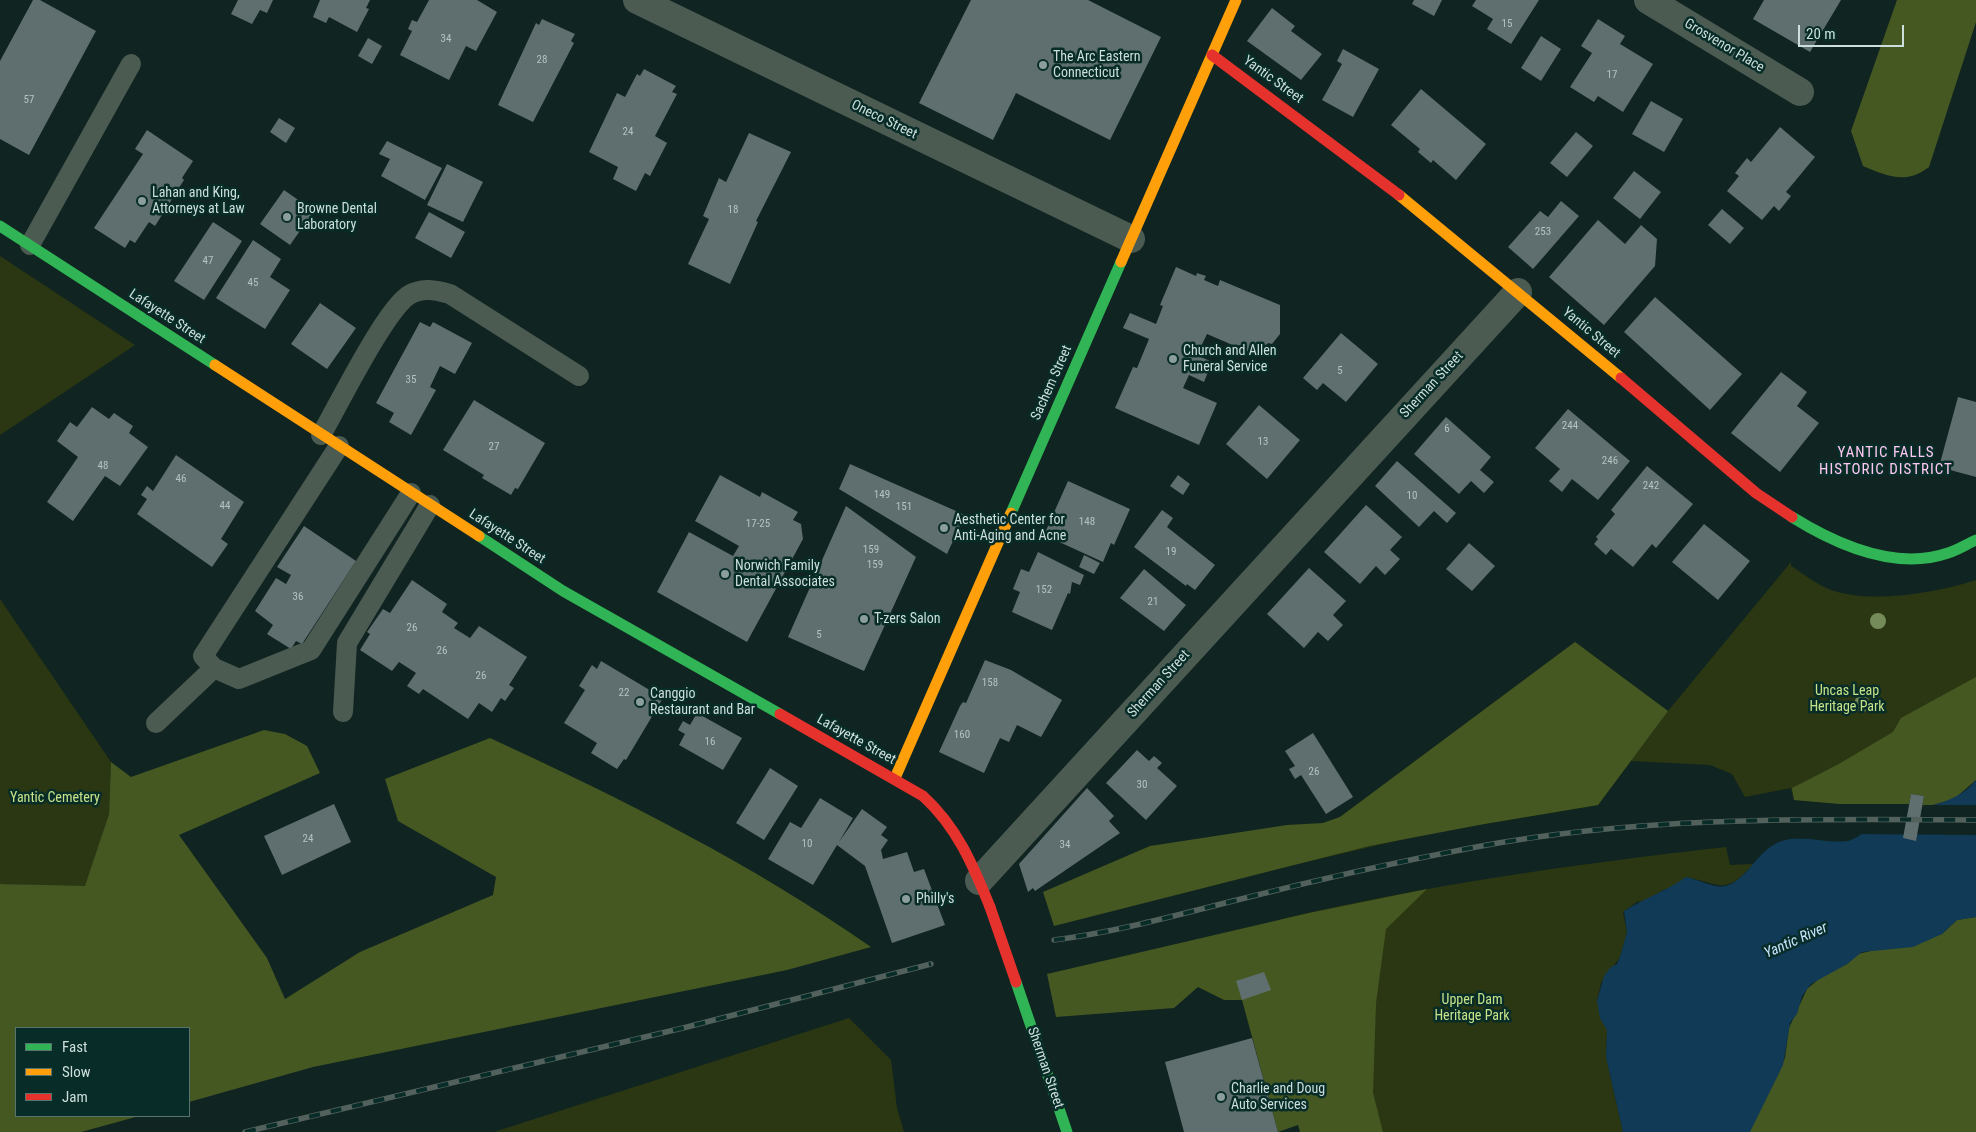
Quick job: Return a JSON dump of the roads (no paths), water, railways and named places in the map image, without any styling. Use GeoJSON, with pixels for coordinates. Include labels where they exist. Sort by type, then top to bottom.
{"type":"FeatureCollection","features":[{"type":"Feature","properties":{"kind":"street","name":"Oneco Street"},"geometry":{"type":"LineString","coordinates":[[637,0],[1131,239]]}},
{"type":"Feature","properties":{"kind":"street","name":"Sachem Street"},"geometry":{"type":"LineString","coordinates":[[895,778],[1236,0]]}},
{"type":"Feature","properties":{"kind":"street","name":"Grosvenor Place"},"geometry":{"type":"LineString","coordinates":[[1648,0],[1800,92]]}},
{"type":"Feature","properties":{"kind":"street","name":"Yantic Street"},"geometry":{"type":"LineString","coordinates":[[1212,55],[1378,176],[1756,493],[1811,530],[1865,551],[1904,558],[1947,554],[1976,540]]}},
{"type":"Feature","properties":{"kind":"street","name":"Lafayette Street"},"geometry":{"type":"LineString","coordinates":[[0,226],[563,591],[924,796],[946,818],[964,844],[979,881]]}},
{"type":"Feature","properties":{"kind":"street","name":"Sherman Street"},"geometry":{"type":"LineString","coordinates":[[1067,1132],[990,907],[979,881],[1518,292]]}},
{"type":"Feature","properties":{"kind":"lane"},"geometry":{"type":"LineString","coordinates":[[30,245],[131,64]]}},
{"type":"Feature","properties":{"kind":"lane"},"geometry":{"type":"LineString","coordinates":[[321,435],[389,316],[409,295],[420,291],[436,290],[450,294],[579,376]]}},
{"type":"Feature","properties":{"kind":"lane"},"geometry":{"type":"LineString","coordinates":[[339,446],[203,656],[214,668],[239,680],[311,650],[411,493]]}},
{"type":"Feature","properties":{"kind":"lane"},"geometry":{"type":"LineString","coordinates":[[343,712],[346,643],[430,506]]}},
{"type":"Feature","properties":{"kind":"lane"},"geometry":{"type":"LineString","coordinates":[[156,723],[214,668]]}},
{"type":"Feature","properties":{"kind":"water","name":"Yantic River"},"geometry":{"type":"Polygon","coordinates":[[[1976,780],[1976,917],[1957,920],[1942,934],[1913,947],[1862,952],[1847,964],[1811,984],[1802,996],[1797,1014],[1790,1023],[1783,1065],[1750,1132],[1623,1132],[1606,1057],[1607,1030],[1600,1018],[1597,1001],[1604,976],[1611,967],[1617,964],[1620,957],[1627,932],[1624,911],[1686,877],[1711,885],[1726,886],[1740,877],[1771,846],[1787,839],[1796,838],[1838,842],[1851,840],[1886,818],[1934,805],[1957,796],[1976,780]]]}},
{"type":"Feature","properties":{"kind":"railway"},"geometry":{"type":"LineString","coordinates":[[1054,940],[1146,923],[1296,885],[1386,865],[1538,837],[1662,825],[1725,822],[1850,819],[1976,820]]}},
{"type":"Feature","properties":{"kind":"railway"},"geometry":{"type":"LineString","coordinates":[[245,1132],[687,1027],[931,964]]}},
{"type":"Feature","properties":{"kind":"place","name":"The Arc Eastern Connecticut"},"geometry":{"type":"Point","coordinates":[1043,65]}},
{"type":"Feature","properties":{"kind":"place","name":"Lahan and King, Attorneys at Law"},"geometry":{"type":"Point","coordinates":[142,201]}},
{"type":"Feature","properties":{"kind":"place","name":"Browne Dental Laboratory"},"geometry":{"type":"Point","coordinates":[287,217]}},
{"type":"Feature","properties":{"kind":"place","name":"Church and Allen Funeral Service"},"geometry":{"type":"Point","coordinates":[1173,359]}},
{"type":"Feature","properties":{"kind":"place","name":"Aesthetic Center for Anti-Aging and Acne"},"geometry":{"type":"Point","coordinates":[944,528]}},
{"type":"Feature","properties":{"kind":"place","name":"Norwich Family Dental Associates"},"geometry":{"type":"Point","coordinates":[725,574]}},
{"type":"Feature","properties":{"kind":"place","name":"T-zers Salon"},"geometry":{"type":"Point","coordinates":[864,619]}},
{"type":"Feature","properties":{"kind":"place","name":"Canggio Restaurant and Bar"},"geometry":{"type":"Point","coordinates":[640,702]}},
{"type":"Feature","properties":{"kind":"place","name":"Philly's"},"geometry":{"type":"Point","coordinates":[906,899]}},
{"type":"Feature","properties":{"kind":"place","name":"Charlie and Doug Auto Services"},"geometry":{"type":"Point","coordinates":[1221,1097]}},
{"type":"Feature","properties":{"kind":"district","name":"YANTIC FALLS HISTORIC DISTRICT"},"geometry":{"type":"Point","coordinates":[1886,462]}},
{"type":"Feature","properties":{"kind":"park label","name":"Uncas Leap Heritage Park"},"geometry":{"type":"Point","coordinates":[1847,700]}},
{"type":"Feature","properties":{"kind":"park label","name":"Yantic Cemetery"},"geometry":{"type":"Point","coordinates":[55,798]}},
{"type":"Feature","properties":{"kind":"park label","name":"Upper Dam Heritage Park"},"geometry":{"type":"Point","coordinates":[1472,1008]}}]}
